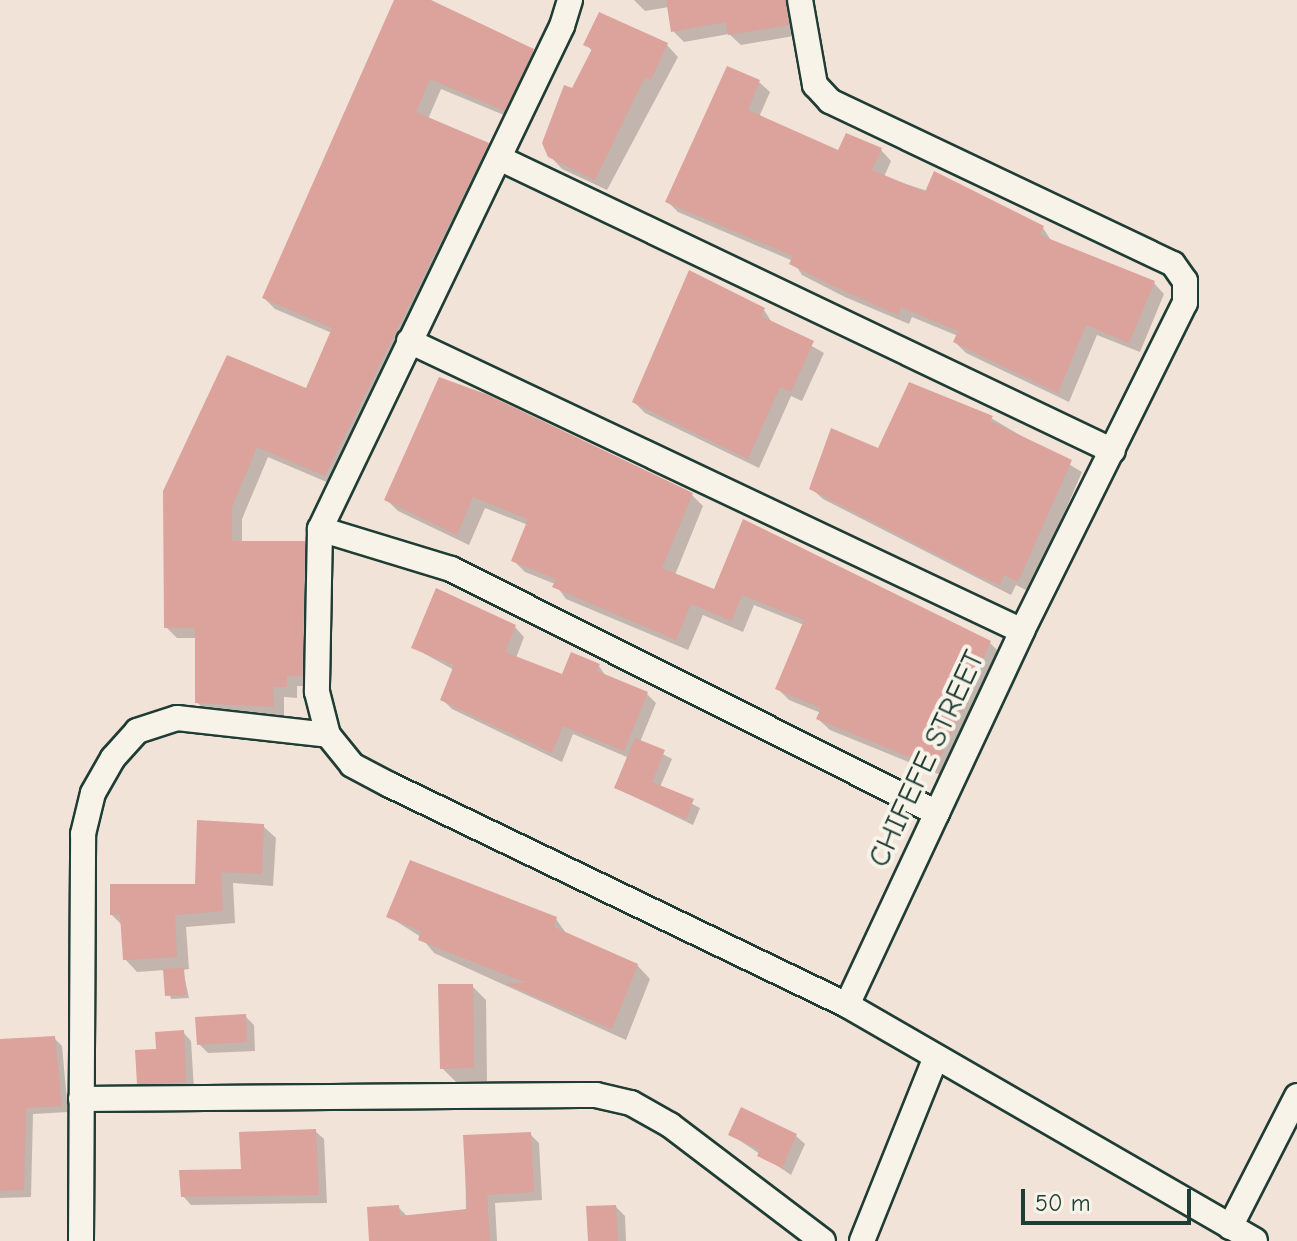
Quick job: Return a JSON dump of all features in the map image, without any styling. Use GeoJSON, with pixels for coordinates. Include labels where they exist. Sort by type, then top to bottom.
{"type":"FeatureCollection","features":[{"type":"Feature","properties":{"kind":"street"},"geometry":{"type":"LineString","coordinates":[[570,0],[499,158],[320,529],[317,692],[328,735],[352,765],[847,1005],[1255,1241]]}},
{"type":"Feature","properties":{"kind":"street","name":"CHIFEFE STREET"},"geometry":{"type":"LineString","coordinates":[[800,0],[815,85],[830,101],[1173,264],[1185,281],[1185,303],[1022,631],[847,1005]]}},
{"type":"Feature","properties":{"kind":"street"},"geometry":{"type":"LineString","coordinates":[[499,158],[1113,451]]}},
{"type":"Feature","properties":{"kind":"street"},"geometry":{"type":"LineString","coordinates":[[409,341],[1022,631]]}},
{"type":"Feature","properties":{"kind":"street"},"geometry":{"type":"LineString","coordinates":[[320,529],[451,569],[937,813]]}},
{"type":"Feature","properties":{"kind":"street"},"geometry":{"type":"LineString","coordinates":[[81,1241],[83,834],[93,793],[113,758],[137,731],[177,718],[328,735]]}},
{"type":"Feature","properties":{"kind":"street"},"geometry":{"type":"LineString","coordinates":[[862,1241],[936,1057]]}},
{"type":"Feature","properties":{"kind":"street"},"geometry":{"type":"LineString","coordinates":[[81,1099],[596,1095],[631,1103],[670,1125],[823,1241]]}},
{"type":"Feature","properties":{"kind":"street"},"geometry":{"type":"LineString","coordinates":[[1230,1227],[1297,1096]]}},
{"type":"Feature","properties":{"kind":"building"},"geometry":{"type":"Polygon","coordinates":[[[394,0],[431,0],[534,49],[505,111],[430,79],[416,112],[489,143],[325,476],[257,447],[232,507],[232,541],[305,541],[302,676],[287,676],[287,687],[273,687],[274,707],[195,703],[195,628],[164,628],[163,491],[227,355],[306,388],[332,328],[262,298],[394,0]]]}},
{"type":"Feature","properties":{"kind":"building"},"geometry":{"type":"Polygon","coordinates":[[[666,0],[785,0],[789,25],[728,35],[726,22],[671,32],[666,0]]]}},
{"type":"Feature","properties":{"kind":"building"},"geometry":{"type":"Polygon","coordinates":[[[599,12],[668,43],[651,80],[645,77],[595,180],[548,157],[542,143],[564,85],[572,88],[592,49],[583,45],[599,12]]]}},
{"type":"Feature","properties":{"kind":"building"},"geometry":{"type":"Polygon","coordinates":[[[727,66],[760,80],[748,110],[838,150],[846,133],[882,148],[872,170],[925,192],[934,171],[1044,226],[1040,235],[1155,281],[1129,343],[1086,325],[1058,393],[953,342],[958,331],[901,307],[898,315],[789,264],[793,256],[665,202],[727,66]]]}},
{"type":"Feature","properties":{"kind":"building"},"geometry":{"type":"Polygon","coordinates":[[[689,270],[765,308],[761,316],[814,341],[791,392],[780,387],[748,459],[632,402],[689,270]]]}},
{"type":"Feature","properties":{"kind":"building"},"geometry":{"type":"Polygon","coordinates":[[[439,377],[486,394],[693,493],[662,568],[714,589],[743,519],[991,641],[936,768],[816,719],[821,708],[775,689],[804,620],[742,595],[732,621],[691,604],[676,640],[552,587],[556,579],[511,561],[528,519],[473,497],[457,535],[384,500],[439,377]]]}},
{"type":"Feature","properties":{"kind":"building"},"geometry":{"type":"Polygon","coordinates":[[[909,382],[993,416],[990,421],[1072,460],[1018,582],[1004,575],[1000,585],[981,577],[809,489],[831,428],[878,448],[909,382]]]}},
{"type":"Feature","properties":{"kind":"building"},"geometry":{"type":"Polygon","coordinates":[[[436,588],[516,625],[505,652],[562,674],[571,652],[600,664],[597,671],[648,692],[624,751],[563,726],[552,753],[440,700],[454,665],[411,648],[436,588]]]}},
{"type":"Feature","properties":{"kind":"building"},"geometry":{"type":"Polygon","coordinates":[[[635,738],[665,750],[652,782],[694,799],[686,819],[614,788],[635,738]]]}},
{"type":"Feature","properties":{"kind":"building"},"geometry":{"type":"Polygon","coordinates":[[[197,820],[264,824],[262,874],[221,872],[223,911],[175,915],[177,957],[123,960],[120,915],[110,915],[110,884],[195,884],[197,820]]]}},
{"type":"Feature","properties":{"kind":"building"},"geometry":{"type":"Polygon","coordinates":[[[410,860],[557,917],[554,927],[638,964],[612,1029],[506,984],[526,983],[418,940],[421,931],[386,917],[410,860]]]}},
{"type":"Feature","properties":{"kind":"building"},"geometry":{"type":"Polygon","coordinates":[[[184,968],[186,995],[165,996],[163,969],[184,968]]]}},
{"type":"Feature","properties":{"kind":"building"},"geometry":{"type":"Polygon","coordinates":[[[438,984],[473,984],[474,1068],[440,1069],[438,984]]]}},
{"type":"Feature","properties":{"kind":"building"},"geometry":{"type":"Polygon","coordinates":[[[246,1014],[247,1042],[197,1045],[195,1017],[246,1014]]]}},
{"type":"Feature","properties":{"kind":"building"},"geometry":{"type":"Polygon","coordinates":[[[184,1030],[186,1082],[137,1084],[135,1050],[156,1049],[155,1032],[184,1030]]]}},
{"type":"Feature","properties":{"kind":"building"},"geometry":{"type":"Polygon","coordinates":[[[55,1036],[62,1106],[26,1108],[24,1190],[0,1191],[0,1039],[55,1036]]]}},
{"type":"Feature","properties":{"kind":"building"},"geometry":{"type":"Polygon","coordinates":[[[741,1107],[797,1134],[782,1168],[757,1156],[760,1150],[728,1135],[741,1107]]]}},
{"type":"Feature","properties":{"kind":"building"},"geometry":{"type":"Polygon","coordinates":[[[316,1129],[319,1195],[181,1197],[179,1170],[241,1169],[239,1132],[316,1129]]]}},
{"type":"Feature","properties":{"kind":"building"},"geometry":{"type":"Polygon","coordinates":[[[531,1132],[534,1192],[487,1195],[490,1241],[369,1241],[367,1207],[399,1205],[400,1216],[467,1209],[463,1135],[531,1132]]]}},
{"type":"Feature","properties":{"kind":"building"},"geometry":{"type":"Polygon","coordinates":[[[616,1205],[618,1241],[588,1241],[586,1206],[616,1205]]]}}]}
